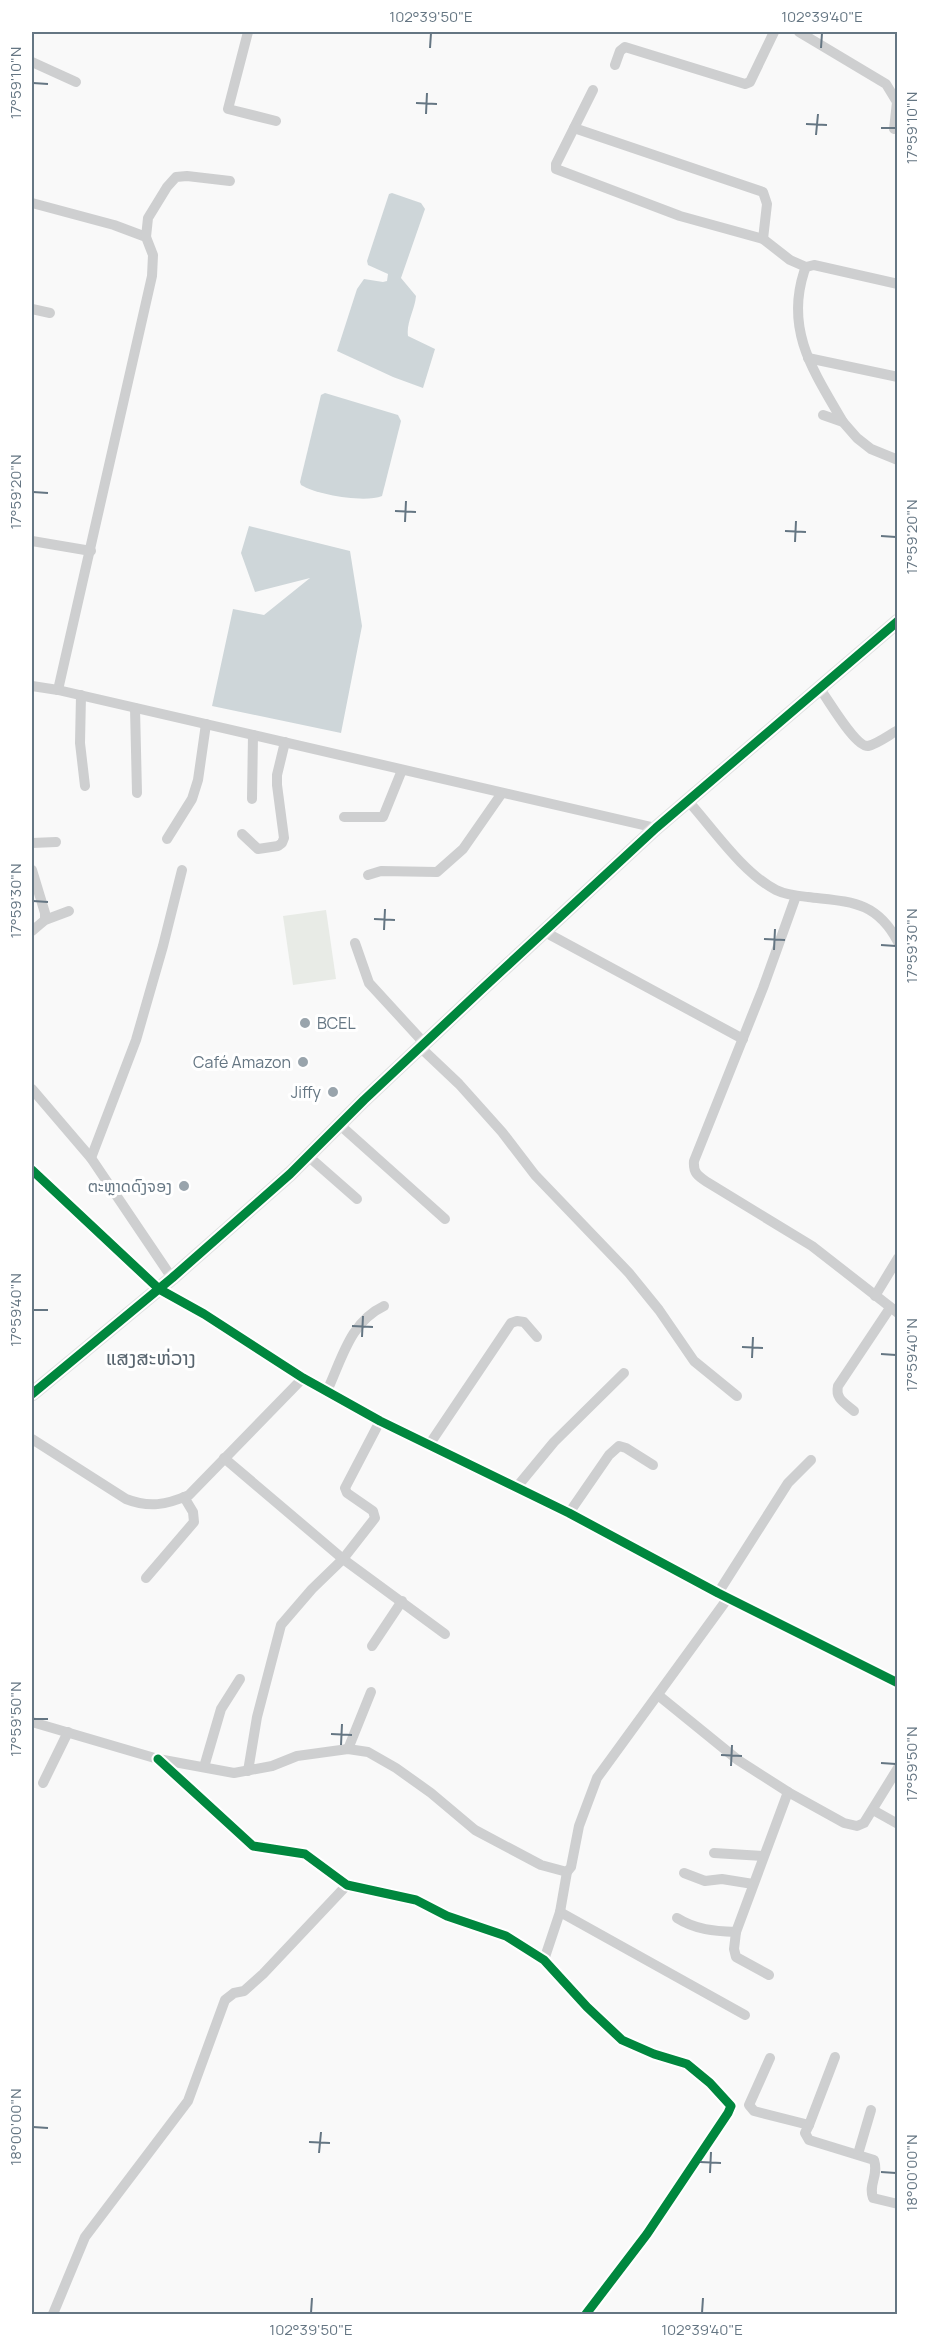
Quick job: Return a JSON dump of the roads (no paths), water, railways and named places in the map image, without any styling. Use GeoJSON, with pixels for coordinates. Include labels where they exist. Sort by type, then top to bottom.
{"type":"FeatureCollection","features":[{"type":"Feature","properties":{"kind":"street"},"geometry":{"type":"LineString","coordinates":[[248,32],[228,109],[276,121]]}},
{"type":"Feature","properties":{"kind":"street"},"geometry":{"type":"LineString","coordinates":[[615,65],[620,51],[625,47],[745,84],[750,82],[774,32]]}},
{"type":"Feature","properties":{"kind":"street"},"geometry":{"type":"LineString","coordinates":[[799,32],[886,84],[897,102],[894,129]]}},
{"type":"Feature","properties":{"kind":"street"},"geometry":{"type":"LineString","coordinates":[[32,62],[76,82]]}},
{"type":"Feature","properties":{"kind":"street"},"geometry":{"type":"LineString","coordinates":[[593,90],[556,164],[558,171],[680,216],[763,238],[790,260],[806,267],[814,265],[897,284]]}},
{"type":"Feature","properties":{"kind":"street"},"geometry":{"type":"LineString","coordinates":[[574,128],[763,192],[767,204],[763,238]]}},
{"type":"Feature","properties":{"kind":"street"},"geometry":{"type":"LineString","coordinates":[[58,690],[152,276],[153,255],[146,237],[148,218],[176,177],[187,176],[230,181]]}},
{"type":"Feature","properties":{"kind":"street"},"geometry":{"type":"LineString","coordinates":[[32,203],[114,225],[146,237]]}},
{"type":"Feature","properties":{"kind":"street"},"geometry":{"type":"LineString","coordinates":[[806,267],[797,309],[800,331],[808,358],[843,422],[871,449],[897,460]]}},
{"type":"Feature","properties":{"kind":"street"},"geometry":{"type":"LineString","coordinates":[[32,309],[50,313]]}},
{"type":"Feature","properties":{"kind":"street"},"geometry":{"type":"LineString","coordinates":[[808,358],[897,377]]}},
{"type":"Feature","properties":{"kind":"street"},"geometry":{"type":"LineString","coordinates":[[824,415],[843,422]]}},
{"type":"Feature","properties":{"kind":"street"},"geometry":{"type":"LineString","coordinates":[[32,541],[91,550]]}},
{"type":"Feature","properties":{"kind":"street"},"geometry":{"type":"LineString","coordinates":[[32,1394],[172,1278],[341,1126],[364,1100],[656,828],[897,621]]}},
{"type":"Feature","properties":{"kind":"street"},"geometry":{"type":"LineString","coordinates":[[32,686],[81,695],[656,828]]}},
{"type":"Feature","properties":{"kind":"street"},"geometry":{"type":"LineString","coordinates":[[820,688],[853,736],[863,745],[869,746],[897,730]]}},
{"type":"Feature","properties":{"kind":"street"},"geometry":{"type":"LineString","coordinates":[[81,695],[80,743],[85,786]]}},
{"type":"Feature","properties":{"kind":"street"},"geometry":{"type":"LineString","coordinates":[[135,708],[137,793]]}},
{"type":"Feature","properties":{"kind":"street"},"geometry":{"type":"LineString","coordinates":[[167,839],[192,799],[198,780],[206,724]]}},
{"type":"Feature","properties":{"kind":"street"},"geometry":{"type":"LineString","coordinates":[[252,799],[253,735]]}},
{"type":"Feature","properties":{"kind":"street"},"geometry":{"type":"LineString","coordinates":[[242,834],[258,849],[278,846],[282,843],[284,838],[277,785],[285,742]]}},
{"type":"Feature","properties":{"kind":"street"},"geometry":{"type":"LineString","coordinates":[[344,817],[383,818],[402,770]]}},
{"type":"Feature","properties":{"kind":"street"},"geometry":{"type":"LineString","coordinates":[[369,875],[381,871],[437,872],[463,849],[502,793]]}},
{"type":"Feature","properties":{"kind":"street"},"geometry":{"type":"LineString","coordinates":[[688,802],[751,873],[777,890],[796,896],[863,905],[876,912],[896,937]]}},
{"type":"Feature","properties":{"kind":"street"},"geometry":{"type":"LineString","coordinates":[[32,843],[56,842]]}},
{"type":"Feature","properties":{"kind":"street"},"geometry":{"type":"LineString","coordinates":[[32,870],[45,920]]}},
{"type":"Feature","properties":{"kind":"street"},"geometry":{"type":"LineString","coordinates":[[91,1158],[136,1040],[182,870]]}},
{"type":"Feature","properties":{"kind":"street"},"geometry":{"type":"LineString","coordinates":[[796,896],[694,1161],[693,1169],[697,1175],[812,1246],[894,1311],[838,1386],[839,1399],[854,1411]]}},
{"type":"Feature","properties":{"kind":"street"},"geometry":{"type":"LineString","coordinates":[[32,931],[45,920],[69,911]]}},
{"type":"Feature","properties":{"kind":"street"},"geometry":{"type":"LineString","coordinates":[[543,931],[742,1039]]}},
{"type":"Feature","properties":{"kind":"street"},"geometry":{"type":"LineString","coordinates":[[354,943],[369,983],[502,1132],[536,1175],[629,1273],[659,1310],[694,1361],[737,1396]]}},
{"type":"Feature","properties":{"kind":"street"},"geometry":{"type":"LineString","coordinates":[[32,1089],[91,1158],[172,1278]]}},
{"type":"Feature","properties":{"kind":"street"},"geometry":{"type":"LineString","coordinates":[[341,1126],[445,1219]]}},
{"type":"Feature","properties":{"kind":"street"},"geometry":{"type":"LineString","coordinates":[[308,1156],[357,1199]]}},
{"type":"Feature","properties":{"kind":"street"},"geometry":{"type":"LineString","coordinates":[[32,1170],[159,1289],[204,1314],[303,1378],[380,1421],[569,1513],[723,1596],[897,1683]]}},
{"type":"Feature","properties":{"kind":"street"},"geometry":{"type":"LineString","coordinates":[[875,1296],[897,1258]]}},
{"type":"Feature","properties":{"kind":"street"},"geometry":{"type":"LineString","coordinates":[[327,1391],[355,1328],[365,1317],[384,1306]]}},
{"type":"Feature","properties":{"kind":"street"},"geometry":{"type":"LineString","coordinates":[[429,1445],[512,1323],[524,1322],[537,1337]]}},
{"type":"Feature","properties":{"kind":"street"},"geometry":{"type":"LineString","coordinates":[[516,1488],[554,1442],[624,1373]]}},
{"type":"Feature","properties":{"kind":"street"},"geometry":{"type":"LineString","coordinates":[[32,1439],[134,1502],[142,1505],[156,1505],[173,1502],[189,1495],[303,1378]]}},
{"type":"Feature","properties":{"kind":"street"},"geometry":{"type":"LineString","coordinates":[[248,1771],[257,1717],[281,1625],[312,1589],[343,1559],[375,1518],[374,1511],[347,1493],[345,1488],[380,1421]]}},
{"type":"Feature","properties":{"kind":"street"},"geometry":{"type":"LineString","coordinates":[[569,1513],[609,1455],[619,1446],[627,1448],[653,1465]]}},
{"type":"Feature","properties":{"kind":"street"},"geometry":{"type":"LineString","coordinates":[[224,1458],[343,1559],[445,1634]]}},
{"type":"Feature","properties":{"kind":"street"},"geometry":{"type":"LineString","coordinates":[[544,1960],[560,1912],[579,1826],[597,1778],[658,1695],[723,1596],[788,1483],[810,1460]]}},
{"type":"Feature","properties":{"kind":"street"},"geometry":{"type":"LineString","coordinates":[[146,1578],[194,1522],[193,1512],[184,1497]]}},
{"type":"Feature","properties":{"kind":"street"},"geometry":{"type":"LineString","coordinates":[[372,1646],[402,1601]]}},
{"type":"Feature","properties":{"kind":"street"},"geometry":{"type":"LineString","coordinates":[[204,1767],[221,1709],[240,1679]]}},
{"type":"Feature","properties":{"kind":"street"},"geometry":{"type":"LineString","coordinates":[[348,1749],[371,1692]]}},
{"type":"Feature","properties":{"kind":"street"},"geometry":{"type":"LineString","coordinates":[[658,1695],[738,1760],[788,1792],[844,1823],[857,1826],[864,1823],[897,1768]]}},
{"type":"Feature","properties":{"kind":"street"},"geometry":{"type":"LineString","coordinates":[[32,1722],[158,1759],[234,1773],[272,1766],[297,1756],[348,1749],[368,1752],[396,1768],[476,1830],[541,1865],[567,1872]]}},
{"type":"Feature","properties":{"kind":"street"},"geometry":{"type":"LineString","coordinates":[[43,1784],[68,1732]]}},
{"type":"Feature","properties":{"kind":"street"},"geometry":{"type":"LineString","coordinates":[[158,1759],[253,1846],[305,1854],[347,1885],[416,1900],[447,1916],[506,1936],[544,1960],[587,2007],[622,2040],[654,2054],[687,2064],[710,2083],[731,2106],[728,2114],[647,2234],[586,2314]]}},
{"type":"Feature","properties":{"kind":"street"},"geometry":{"type":"LineString","coordinates":[[769,1975],[736,1957],[734,1949],[736,1932],[788,1792]]}},
{"type":"Feature","properties":{"kind":"street"},"geometry":{"type":"LineString","coordinates":[[873,1810],[897,1824]]}},
{"type":"Feature","properties":{"kind":"street"},"geometry":{"type":"LineString","coordinates":[[714,1853],[763,1856]]}},
{"type":"Feature","properties":{"kind":"street"},"geometry":{"type":"LineString","coordinates":[[684,1873],[705,1881],[722,1879],[753,1884]]}},
{"type":"Feature","properties":{"kind":"street"},"geometry":{"type":"LineString","coordinates":[[52,2314],[85,2237],[188,2102],[225,2000],[234,1993],[244,1991],[263,1974],[347,1885]]}},
{"type":"Feature","properties":{"kind":"street"},"geometry":{"type":"LineString","coordinates":[[560,1912],[745,2015]]}},
{"type":"Feature","properties":{"kind":"street"},"geometry":{"type":"LineString","coordinates":[[677,1918],[703,1930],[736,1932]]}},
{"type":"Feature","properties":{"kind":"street"},"geometry":{"type":"LineString","coordinates":[[835,2057],[805,2133],[809,2140],[874,2160],[877,2170],[870,2191],[873,2198],[897,2204]]}},
{"type":"Feature","properties":{"kind":"street"},"geometry":{"type":"LineString","coordinates":[[770,2058],[749,2105],[754,2110],[809,2125]]}},
{"type":"Feature","properties":{"kind":"street"},"geometry":{"type":"LineString","coordinates":[[858,2154],[871,2110]]}},
{"type":"Feature","properties":{"kind":"place","name":"BCEL"},"geometry":{"type":"Point","coordinates":[305,1023]}},
{"type":"Feature","properties":{"kind":"place","name":"Café Amazon"},"geometry":{"type":"Point","coordinates":[303,1062]}},
{"type":"Feature","properties":{"kind":"place","name":"Jiffy"},"geometry":{"type":"Point","coordinates":[333,1092]}},
{"type":"Feature","properties":{"kind":"place","name":"ຕະຫຼາດດົງຈອງ"},"geometry":{"type":"Point","coordinates":[184,1186]}},
{"type":"Feature","properties":{"kind":"district","name":"ແສງສະຫ່ວາງ"},"geometry":{"type":"Point","coordinates":[151,1358]}}]}
